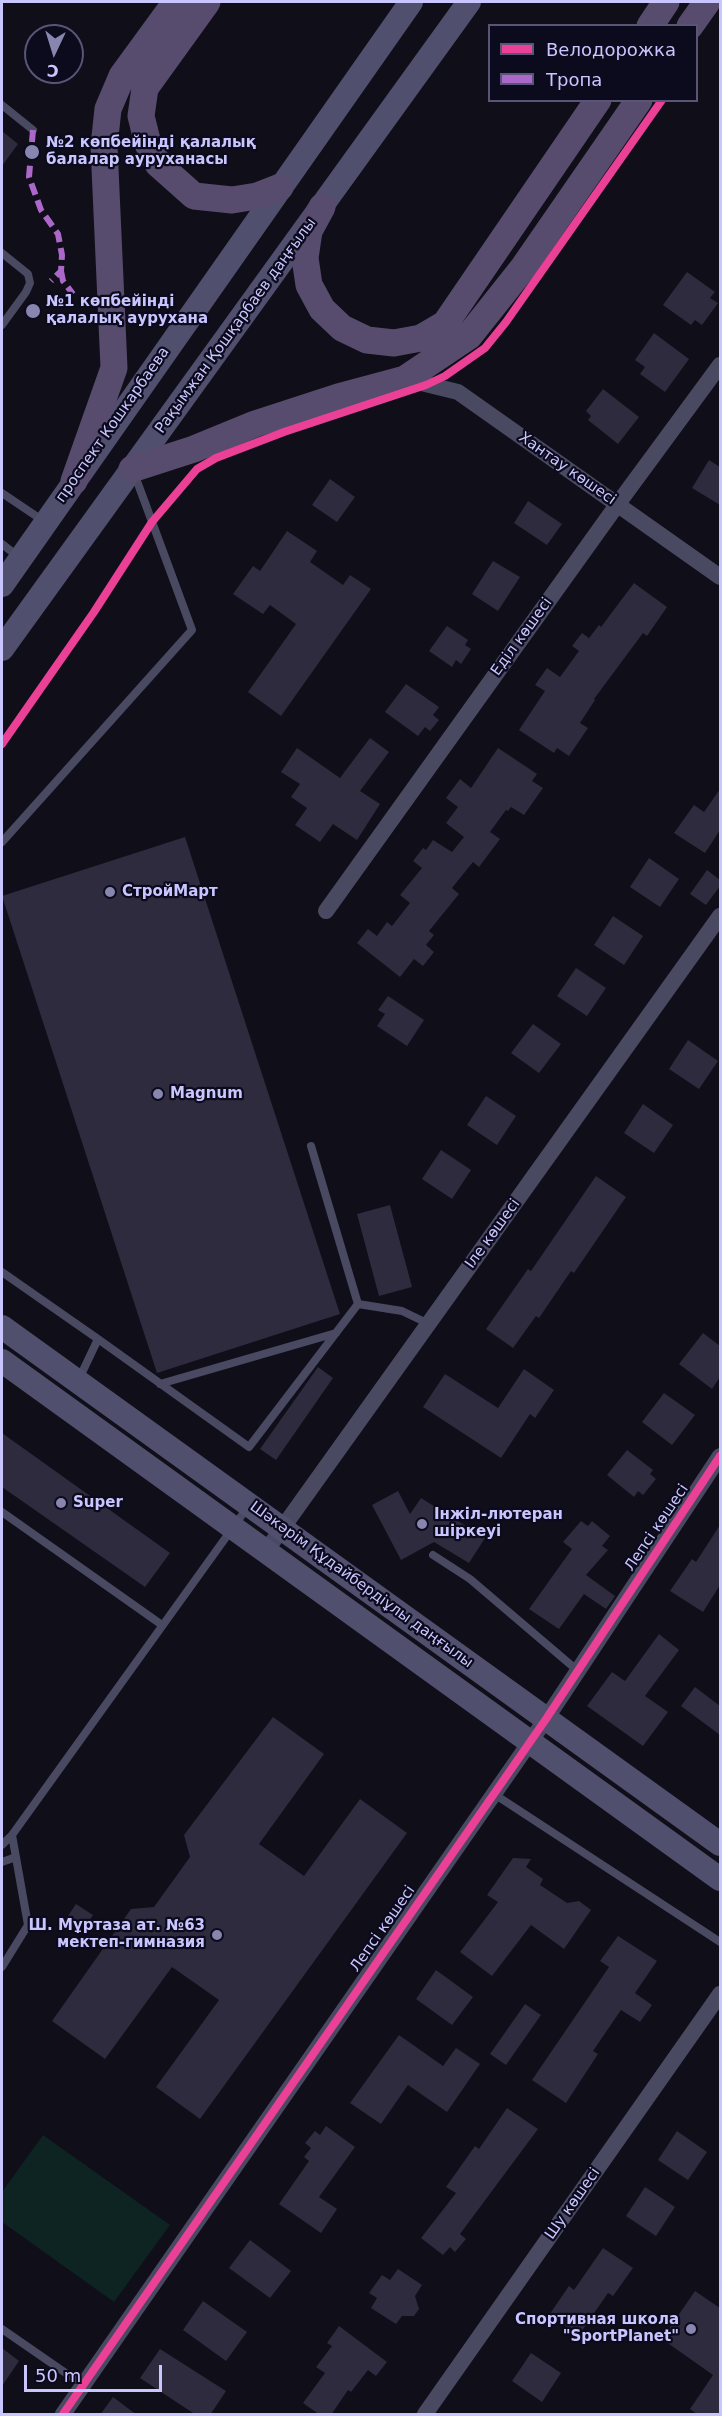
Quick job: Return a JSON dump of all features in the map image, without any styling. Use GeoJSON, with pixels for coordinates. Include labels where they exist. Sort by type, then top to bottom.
{"type":"FeatureCollection","features":[{"type":"Feature","properties":{"kind":"main road"},"geometry":{"type":"LineString","coordinates":[[74,481],[114,368],[104,146],[108,109],[122,76],[176,2]]}},
{"type":"Feature","properties":{"kind":"main road"},"geometry":{"type":"LineString","coordinates":[[207,2],[145,88],[141,116],[148,144],[158,164],[194,196],[232,200],[257,196],[280,186],[411,2]]}},
{"type":"Feature","properties":{"kind":"main road","name":"Рақымжан Қошқарбаев даңғылы"},"geometry":{"type":"LineString","coordinates":[[2,649],[469,2]]}},
{"type":"Feature","properties":{"kind":"main road"},"geometry":{"type":"LineString","coordinates":[[651,24],[666,2]]}},
{"type":"Feature","properties":{"kind":"main road"},"geometry":{"type":"LineString","coordinates":[[691,24],[707,2]]}},
{"type":"Feature","properties":{"kind":"main road"},"geometry":{"type":"LineString","coordinates":[[322,207],[309,231],[305,258],[309,285],[322,309],[342,328],[367,340],[394,343],[421,338],[445,324],[597,102]]}},
{"type":"Feature","properties":{"kind":"main road"},"geometry":{"type":"LineString","coordinates":[[132,469],[194,449],[255,424],[338,397],[405,379],[469,336],[524,268],[638,102]]}},
{"type":"Feature","properties":{"kind":"main road","name":"проспект Кошкарбаева"},"geometry":{"type":"LineString","coordinates":[[2,585],[11,551],[45,522],[280,186]]}},
{"type":"Feature","properties":{"kind":"main road","name":"Шәкәрім Құдайбердіұлы даңғылы"},"geometry":{"type":"LineString","coordinates":[[2,1326],[720,1844]]}},
{"type":"Feature","properties":{"kind":"main road","name":"Шәкәрім Құдайбердіұлы даңғылы"},"geometry":{"type":"LineString","coordinates":[[2,1361],[720,1879]]}},
{"type":"Feature","properties":{"kind":"street","name":"Еділ көшесі"},"geometry":{"type":"LineString","coordinates":[[326,911],[617,505],[720,366]]}},
{"type":"Feature","properties":{"kind":"street","name":"Хантау көшесі"},"geometry":{"type":"LineString","coordinates":[[405,379],[458,393],[720,577]]}},
{"type":"Feature","properties":{"kind":"street","name":"Іле көшесі"},"geometry":{"type":"LineString","coordinates":[[266,1551],[720,916]]}},
{"type":"Feature","properties":{"kind":"street","name":"Лепсі көшесі"},"geometry":{"type":"LineString","coordinates":[[63,2415],[546,1719],[720,1456]]}},
{"type":"Feature","properties":{"kind":"street","name":"Шу көшесі"},"geometry":{"type":"LineString","coordinates":[[425,2415],[720,1994]]}},
{"type":"Feature","properties":{"kind":"lane"},"geometry":{"type":"LineString","coordinates":[[2,105],[33,130]]}},
{"type":"Feature","properties":{"kind":"lane"},"geometry":{"type":"LineString","coordinates":[[2,253],[27,274],[30,283],[2,326]]}},
{"type":"Feature","properties":{"kind":"lane"},"geometry":{"type":"LineString","coordinates":[[2,842],[192,630],[132,469]]}},
{"type":"Feature","properties":{"kind":"lane"},"geometry":{"type":"LineString","coordinates":[[2,493],[45,522]]}},
{"type":"Feature","properties":{"kind":"lane"},"geometry":{"type":"LineString","coordinates":[[311,1146],[358,1304]]}},
{"type":"Feature","properties":{"kind":"lane"},"geometry":{"type":"LineString","coordinates":[[2,1272],[249,1447],[358,1304]]}},
{"type":"Feature","properties":{"kind":"lane"},"geometry":{"type":"LineString","coordinates":[[358,1304],[402,1311],[429,1324]]}},
{"type":"Feature","properties":{"kind":"lane"},"geometry":{"type":"LineString","coordinates":[[160,1384],[336,1333]]}},
{"type":"Feature","properties":{"kind":"lane"},"geometry":{"type":"LineString","coordinates":[[78,1381],[98,1339]]}},
{"type":"Feature","properties":{"kind":"lane"},"geometry":{"type":"LineString","coordinates":[[2,1845],[12,1835],[250,1505]]}},
{"type":"Feature","properties":{"kind":"lane"},"geometry":{"type":"LineString","coordinates":[[2,1512],[162,1625]]}},
{"type":"Feature","properties":{"kind":"lane"},"geometry":{"type":"LineString","coordinates":[[433,1555],[470,1579],[578,1671]]}},
{"type":"Feature","properties":{"kind":"lane"},"geometry":{"type":"LineString","coordinates":[[494,1794],[720,1942]]}},
{"type":"Feature","properties":{"kind":"lane"},"geometry":{"type":"LineString","coordinates":[[2,1967],[28,1925],[12,1835]]}},
{"type":"Feature","properties":{"kind":"lane"},"geometry":{"type":"LineString","coordinates":[[2,1862],[16,1857]]}},
{"type":"Feature","properties":{"kind":"lane"},"geometry":{"type":"LineString","coordinates":[[2,2329],[83,2385]]}},
{"type":"Feature","properties":{"kind":"green space"},"geometry":{"type":"Polygon","coordinates":[[[43,2135],[170,2225],[114,2302],[2,2222],[2,2192],[43,2135]]]}},
{"type":"Feature","properties":{"kind":"building"},"geometry":{"type":"Polygon","coordinates":[[[2,131],[18,144],[2,166],[2,131]]]}},
{"type":"Feature","properties":{"kind":"building"},"geometry":{"type":"Polygon","coordinates":[[[687,272],[715,292],[710,298],[718,303],[702,325],[695,320],[691,325],[663,305],[687,272]]]}},
{"type":"Feature","properties":{"kind":"building"},"geometry":{"type":"Polygon","coordinates":[[[654,333],[689,359],[665,392],[640,374],[645,367],[635,360],[654,333]]]}},
{"type":"Feature","properties":{"kind":"building"},"geometry":{"type":"Polygon","coordinates":[[[603,389],[639,417],[618,444],[588,420],[591,416],[586,411],[603,389]]]}},
{"type":"Feature","properties":{"kind":"building"},"geometry":{"type":"Polygon","coordinates":[[[709,460],[720,467],[720,505],[692,488],[709,460]]]}},
{"type":"Feature","properties":{"kind":"building"},"geometry":{"type":"Polygon","coordinates":[[[330,479],[355,497],[337,522],[312,505],[330,479]]]}},
{"type":"Feature","properties":{"kind":"building"},"geometry":{"type":"Polygon","coordinates":[[[528,501],[562,524],[547,545],[514,523],[528,501]]]}},
{"type":"Feature","properties":{"kind":"building"},"geometry":{"type":"Polygon","coordinates":[[[287,531],[317,551],[310,562],[343,585],[350,575],[371,589],[281,716],[248,692],[296,624],[270,605],[263,614],[233,594],[253,566],[260,571],[287,531]]]}},
{"type":"Feature","properties":{"kind":"building"},"geometry":{"type":"Polygon","coordinates":[[[493,561],[520,577],[498,611],[472,594],[493,561]]]}},
{"type":"Feature","properties":{"kind":"building"},"geometry":{"type":"Polygon","coordinates":[[[634,583],[667,607],[647,636],[643,633],[594,699],[580,723],[588,728],[569,756],[557,748],[554,753],[519,730],[545,691],[535,685],[547,668],[560,677],[579,651],[572,646],[582,633],[589,638],[599,625],[601,627],[634,583]]]}},
{"type":"Feature","properties":{"kind":"building"},"geometry":{"type":"Polygon","coordinates":[[[447,626],[468,640],[465,645],[471,649],[461,664],[456,660],[452,667],[429,651],[447,626]]]}},
{"type":"Feature","properties":{"kind":"building"},"geometry":{"type":"Polygon","coordinates":[[[406,684],[439,707],[433,715],[439,720],[430,731],[425,727],[418,736],[385,712],[406,684]]]}},
{"type":"Feature","properties":{"kind":"building"},"geometry":{"type":"Polygon","coordinates":[[[370,738],[389,752],[360,791],[380,804],[357,840],[333,824],[320,842],[295,825],[307,808],[291,797],[300,784],[281,772],[297,748],[340,778],[370,738]]]}},
{"type":"Feature","properties":{"kind":"building"},"geometry":{"type":"Polygon","coordinates":[[[498,748],[537,774],[532,781],[543,788],[524,815],[511,807],[508,811],[506,810],[490,832],[500,839],[479,867],[473,862],[452,888],[459,894],[429,931],[434,935],[426,945],[434,952],[423,966],[414,959],[400,977],[357,943],[368,929],[377,936],[387,922],[392,926],[410,903],[400,895],[422,868],[413,861],[423,848],[426,850],[433,840],[452,852],[464,837],[446,823],[458,807],[446,798],[460,779],[471,788],[498,748]]]}},
{"type":"Feature","properties":{"kind":"building"},"geometry":{"type":"Polygon","coordinates":[[[720,789],[720,830],[705,853],[674,833],[694,805],[704,812],[720,789]]]}},
{"type":"Feature","properties":{"kind":"building"},"geometry":{"type":"Polygon","coordinates":[[[185,837],[340,1314],[157,1373],[2,896],[185,837]]]}},
{"type":"Feature","properties":{"kind":"building"},"geometry":{"type":"Polygon","coordinates":[[[649,858],[679,879],[660,907],[630,887],[649,858]]]}},
{"type":"Feature","properties":{"kind":"building"},"geometry":{"type":"Polygon","coordinates":[[[707,870],[720,880],[720,886],[706,905],[690,894],[707,870]]]}},
{"type":"Feature","properties":{"kind":"building"},"geometry":{"type":"Polygon","coordinates":[[[613,916],[643,936],[624,965],[594,945],[613,916]]]}},
{"type":"Feature","properties":{"kind":"building"},"geometry":{"type":"Polygon","coordinates":[[[576,968],[606,988],[587,1016],[557,996],[576,968]]]}},
{"type":"Feature","properties":{"kind":"building"},"geometry":{"type":"Polygon","coordinates":[[[388,996],[424,1020],[407,1046],[377,1026],[385,1014],[378,1010],[388,996]]]}},
{"type":"Feature","properties":{"kind":"building"},"geometry":{"type":"Polygon","coordinates":[[[533,1024],[561,1044],[539,1073],[511,1053],[533,1024]]]}},
{"type":"Feature","properties":{"kind":"building"},"geometry":{"type":"Polygon","coordinates":[[[688,1040],[718,1061],[699,1089],[669,1069],[688,1040]]]}},
{"type":"Feature","properties":{"kind":"building"},"geometry":{"type":"Polygon","coordinates":[[[486,1096],[516,1116],[497,1145],[467,1125],[486,1096]]]}},
{"type":"Feature","properties":{"kind":"building"},"geometry":{"type":"Polygon","coordinates":[[[643,1104],[673,1125],[654,1153],[624,1133],[643,1104]]]}},
{"type":"Feature","properties":{"kind":"building"},"geometry":{"type":"Polygon","coordinates":[[[441,1150],[471,1170],[452,1199],[422,1179],[441,1150]]]}},
{"type":"Feature","properties":{"kind":"building"},"geometry":{"type":"Polygon","coordinates":[[[596,1176],[626,1197],[574,1273],[571,1271],[539,1318],[536,1316],[513,1348],[486,1329],[528,1269],[531,1271],[596,1176]]]}},
{"type":"Feature","properties":{"kind":"building"},"geometry":{"type":"Polygon","coordinates":[[[390,1205],[412,1287],[379,1296],[357,1214],[390,1205]]]}},
{"type":"Feature","properties":{"kind":"building"},"geometry":{"type":"Polygon","coordinates":[[[703,1333],[720,1346],[720,1377],[712,1389],[679,1364],[703,1333]]]}},
{"type":"Feature","properties":{"kind":"building"},"geometry":{"type":"Polygon","coordinates":[[[318,1367],[333,1378],[276,1460],[260,1449],[318,1367]]]}},
{"type":"Feature","properties":{"kind":"building"},"geometry":{"type":"Polygon","coordinates":[[[524,1369],[554,1390],[535,1418],[530,1414],[501,1458],[423,1407],[445,1374],[498,1408],[524,1369]]]}},
{"type":"Feature","properties":{"kind":"building"},"geometry":{"type":"Polygon","coordinates":[[[664,1393],[695,1415],[672,1445],[642,1422],[664,1393]]]}},
{"type":"Feature","properties":{"kind":"building"},"geometry":{"type":"Polygon","coordinates":[[[2,1433],[170,1553],[145,1587],[2,1487],[2,1433]]]}},
{"type":"Feature","properties":{"kind":"building"},"geometry":{"type":"Polygon","coordinates":[[[627,1450],[653,1470],[650,1474],[656,1479],[643,1495],[638,1491],[634,1497],[607,1475],[627,1450]]]}},
{"type":"Feature","properties":{"kind":"building","name":"Інжіл-лютеран шіркеуі"},"geometry":{"type":"Polygon","coordinates":[[[398,1491],[410,1514],[421,1498],[485,1538],[469,1563],[434,1542],[401,1560],[372,1505],[398,1491]]]}},
{"type":"Feature","properties":{"kind":"building"},"geometry":{"type":"Polygon","coordinates":[[[581,1521],[588,1526],[592,1521],[610,1536],[602,1546],[608,1550],[586,1575],[615,1596],[606,1609],[584,1594],[559,1629],[529,1609],[572,1549],[563,1542],[581,1521]]]}},
{"type":"Feature","properties":{"kind":"building"},"geometry":{"type":"Polygon","coordinates":[[[720,1525],[720,1585],[703,1612],[670,1591],[692,1559],[696,1562],[720,1525]]]}},
{"type":"Feature","properties":{"kind":"building"},"geometry":{"type":"Polygon","coordinates":[[[659,1634],[679,1650],[645,1696],[668,1712],[643,1746],[587,1706],[612,1672],[625,1681],[659,1634]]]}},
{"type":"Feature","properties":{"kind":"building"},"geometry":{"type":"Polygon","coordinates":[[[695,1687],[720,1706],[720,1735],[681,1706],[695,1687]]]}},
{"type":"Feature","properties":{"kind":"building"},"geometry":{"type":"Polygon","coordinates":[[[273,1717],[324,1754],[259,1844],[304,1876],[360,1799],[407,1833],[200,2119],[156,2087],[219,2000],[172,1967],[105,2059],[52,2021],[131,1909],[154,1907],[190,1857],[184,1835],[273,1717]]]}},
{"type":"Feature","properties":{"kind":"building"},"geometry":{"type":"Polygon","coordinates":[[[513,1858],[531,1859],[526,1867],[543,1879],[540,1885],[567,1903],[579,1901],[591,1910],[564,1949],[531,1925],[492,1976],[460,1952],[498,1902],[487,1895],[513,1858]]]}},
{"type":"Feature","properties":{"kind":"building"},"geometry":{"type":"Polygon","coordinates":[[[76,1904],[93,1915],[81,1933],[64,1922],[76,1904]]]}},
{"type":"Feature","properties":{"kind":"building"},"geometry":{"type":"Polygon","coordinates":[[[618,1936],[657,1961],[635,1993],[652,2005],[640,2022],[621,2010],[593,2051],[598,2054],[566,2103],[532,2080],[609,1967],[600,1961],[618,1936]]]}},
{"type":"Feature","properties":{"kind":"building"},"geometry":{"type":"Polygon","coordinates":[[[436,1970],[473,1997],[452,2025],[416,1999],[436,1970]]]}},
{"type":"Feature","properties":{"kind":"building"},"geometry":{"type":"Polygon","coordinates":[[[525,2004],[541,2015],[506,2065],[490,2054],[525,2004]]]}},
{"type":"Feature","properties":{"kind":"building"},"geometry":{"type":"Polygon","coordinates":[[[399,2035],[443,2066],[456,2048],[480,2064],[447,2112],[408,2085],[381,2124],[350,2103],[399,2035]]]}},
{"type":"Feature","properties":{"kind":"building"},"geometry":{"type":"Polygon","coordinates":[[[507,2108],[538,2129],[460,2234],[466,2239],[455,2252],[450,2247],[443,2255],[421,2238],[456,2193],[446,2187],[475,2146],[479,2149],[507,2108]]]}},
{"type":"Feature","properties":{"kind":"building"},"geometry":{"type":"Polygon","coordinates":[[[326,2126],[355,2147],[319,2197],[337,2209],[321,2233],[279,2204],[309,2161],[304,2157],[311,2148],[305,2143],[315,2131],[320,2135],[326,2126]]]}},
{"type":"Feature","properties":{"kind":"building"},"geometry":{"type":"Polygon","coordinates":[[[677,2131],[707,2152],[688,2180],[658,2160],[677,2131]]]}},
{"type":"Feature","properties":{"kind":"building"},"geometry":{"type":"Polygon","coordinates":[[[645,2187],[675,2207],[656,2236],[626,2216],[645,2187]]]}},
{"type":"Feature","properties":{"kind":"building"},"geometry":{"type":"Polygon","coordinates":[[[250,2240],[291,2271],[270,2298],[229,2268],[250,2240]]]}},
{"type":"Feature","properties":{"kind":"building"},"geometry":{"type":"Polygon","coordinates":[[[603,2248],[633,2268],[613,2296],[608,2293],[579,2335],[549,2315],[569,2286],[574,2290],[603,2248]]]}},
{"type":"Feature","properties":{"kind":"building"},"geometry":{"type":"Polygon","coordinates":[[[398,2269],[422,2285],[415,2296],[419,2309],[414,2316],[402,2316],[396,2324],[371,2308],[377,2298],[369,2293],[382,2275],[390,2280],[398,2269]]]}},
{"type":"Feature","properties":{"kind":"building"},"geometry":{"type":"Polygon","coordinates":[[[695,2291],[720,2308],[720,2415],[698,2415],[690,2409],[713,2375],[662,2339],[695,2291]]]}},
{"type":"Feature","properties":{"kind":"building"},"geometry":{"type":"Polygon","coordinates":[[[203,2301],[247,2332],[226,2361],[183,2330],[203,2301]]]}},
{"type":"Feature","properties":{"kind":"building"},"geometry":{"type":"Polygon","coordinates":[[[339,2326],[387,2362],[376,2376],[368,2370],[351,2392],[348,2390],[331,2415],[320,2415],[303,2403],[325,2373],[316,2367],[332,2346],[327,2343],[339,2326]]]}},
{"type":"Feature","properties":{"kind":"building"},"geometry":{"type":"Polygon","coordinates":[[[2,2348],[19,2361],[2,2386],[2,2348]]]}},
{"type":"Feature","properties":{"kind":"building"},"geometry":{"type":"Polygon","coordinates":[[[160,2349],[226,2391],[210,2415],[196,2415],[140,2378],[160,2349]]]}},
{"type":"Feature","properties":{"kind":"building"},"geometry":{"type":"Polygon","coordinates":[[[531,2353],[561,2373],[542,2402],[512,2381],[531,2353]]]}},
{"type":"Feature","properties":{"kind":"building"},"geometry":{"type":"Polygon","coordinates":[[[113,2397],[137,2415],[100,2415],[113,2397]]]}},
{"type":"Feature","properties":{"kind":"marked path"},"geometry":{"type":"LineString","coordinates":[[33,130],[29,177],[41,210],[58,234],[62,255],[61,271],[51,281]]}},
{"type":"Feature","properties":{"kind":"marked path"},"geometry":{"type":"LineString","coordinates":[[61,271],[63,281],[73,294]]}},
{"type":"Feature","properties":{"kind":"cycle path"},"geometry":{"type":"LineString","coordinates":[[2,744],[94,612],[152,522],[197,469],[216,458],[284,432],[426,385],[445,376],[485,348],[506,322],[661,102]]}},
{"type":"Feature","properties":{"kind":"cycle path"},"geometry":{"type":"LineString","coordinates":[[63,2414],[546,1719],[720,1456]]}},
{"type":"Feature","properties":{"kind":"place","name":"№2 көпбейінді қалалық балалар ауруханасы"},"geometry":{"type":"Point","coordinates":[32,152]}},
{"type":"Feature","properties":{"kind":"place","name":"№1 көпбейінді қалалық аурухана"},"geometry":{"type":"Point","coordinates":[33,311]}},
{"type":"Feature","properties":{"kind":"place","name":"СтройМарт"},"geometry":{"type":"Point","coordinates":[110,892]}},
{"type":"Feature","properties":{"kind":"place","name":"Magnum"},"geometry":{"type":"Point","coordinates":[158,1094]}},
{"type":"Feature","properties":{"kind":"place","name":"Super"},"geometry":{"type":"Point","coordinates":[61,1503]}},
{"type":"Feature","properties":{"kind":"place","name":"Інжіл-лютеран шіркеуі"},"geometry":{"type":"Point","coordinates":[422,1524]}},
{"type":"Feature","properties":{"kind":"place","name":"Ш. Мұртаза ат. №63 мектеп-гимназия"},"geometry":{"type":"Point","coordinates":[217,1935]}},
{"type":"Feature","properties":{"kind":"place","name":"Спортивная школа \"SportPlanet\""},"geometry":{"type":"Point","coordinates":[691,2329]}}]}
